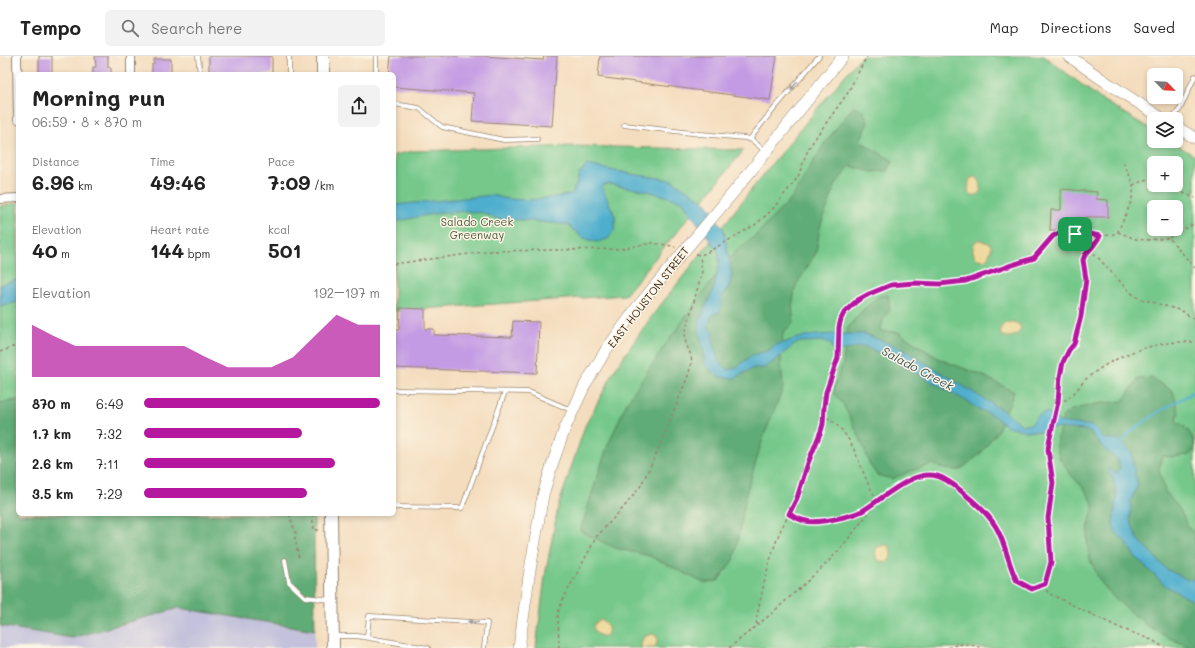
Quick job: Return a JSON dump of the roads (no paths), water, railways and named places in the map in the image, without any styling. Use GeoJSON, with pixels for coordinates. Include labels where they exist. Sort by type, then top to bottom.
{"type":"FeatureCollection","features":[{"type":"Feature","properties":{"kind":"main road"},"geometry":{"type":"LineString","coordinates":[[323,56],[324,72]]}},
{"type":"Feature","properties":{"kind":"main road","name":"EAST HOUSTON STREET"},"geometry":{"type":"LineString","coordinates":[[519,648],[529,576],[543,495],[565,428],[585,385],[606,350],[638,306],[737,188],[843,56]]}},
{"type":"Feature","properties":{"kind":"main road"},"geometry":{"type":"LineString","coordinates":[[1069,56],[1151,112]]}},
{"type":"Feature","properties":{"kind":"main road"},"geometry":{"type":"LineString","coordinates":[[1183,131],[1195,138]]}},
{"type":"Feature","properties":{"kind":"main road"},"geometry":{"type":"LineString","coordinates":[[331,516],[333,648]]}},
{"type":"Feature","properties":{"kind":"street"},"geometry":{"type":"LineString","coordinates":[[17,56],[17,72]]}},
{"type":"Feature","properties":{"kind":"street"},"geometry":{"type":"LineString","coordinates":[[131,56],[131,72]]}},
{"type":"Feature","properties":{"kind":"street"},"geometry":{"type":"LineString","coordinates":[[0,199],[16,198]]}},
{"type":"Feature","properties":{"kind":"lane"},"geometry":{"type":"LineString","coordinates":[[198,56],[200,72]]}},
{"type":"Feature","properties":{"kind":"lane"},"geometry":{"type":"LineString","coordinates":[[289,56],[289,72]]}},
{"type":"Feature","properties":{"kind":"lane"},"geometry":{"type":"LineString","coordinates":[[376,56],[376,72]]}},
{"type":"Feature","properties":{"kind":"lane"},"geometry":{"type":"LineString","coordinates":[[750,140],[763,122],[819,56]]}},
{"type":"Feature","properties":{"kind":"lane"},"geometry":{"type":"LineString","coordinates":[[1178,112],[1195,76]]}},
{"type":"Feature","properties":{"kind":"lane"},"geometry":{"type":"LineString","coordinates":[[396,104],[419,108],[442,127],[504,140],[537,139]]}},
{"type":"Feature","properties":{"kind":"lane"},"geometry":{"type":"LineString","coordinates":[[624,125],[745,138],[766,152]]}},
{"type":"Feature","properties":{"kind":"lane"},"geometry":{"type":"LineString","coordinates":[[396,390],[530,392],[573,411]]}},
{"type":"Feature","properties":{"kind":"lane"},"geometry":{"type":"LineString","coordinates":[[396,507],[462,508],[505,392]]}},
{"type":"Feature","properties":{"kind":"lane"},"geometry":{"type":"LineString","coordinates":[[285,560],[289,582],[305,597],[332,600]]}},
{"type":"Feature","properties":{"kind":"lane"},"geometry":{"type":"LineString","coordinates":[[367,637],[369,616],[487,623],[484,648]]}},
{"type":"Feature","properties":{"kind":"lane"},"geometry":{"type":"LineString","coordinates":[[332,636],[367,637],[428,648]]}},
{"type":"Feature","properties":{"kind":"water","name":"Salado Creek"},"geometry":{"type":"Polygon","coordinates":[[[587,165],[631,174],[672,180],[707,203],[724,230],[732,276],[729,286],[721,299],[721,308],[718,314],[715,313],[712,316],[708,328],[714,331],[713,339],[718,361],[728,370],[736,368],[752,355],[771,350],[773,346],[805,336],[865,334],[903,349],[1010,415],[1022,425],[1032,424],[1038,416],[1047,412],[1059,422],[1092,426],[1104,439],[1118,439],[1132,453],[1133,466],[1138,485],[1131,500],[1130,519],[1137,538],[1166,569],[1186,579],[1195,580],[1195,602],[1166,586],[1134,556],[1127,543],[1117,534],[1113,526],[1117,498],[1113,479],[1108,470],[1109,468],[1114,473],[1117,473],[1120,467],[1117,459],[1105,450],[1090,432],[1085,430],[1051,428],[1042,432],[1027,431],[1006,426],[995,417],[880,353],[863,346],[841,351],[833,350],[830,343],[825,341],[800,342],[765,368],[753,368],[735,378],[720,377],[715,374],[704,363],[704,352],[699,329],[700,319],[714,288],[719,263],[719,253],[682,201],[648,191],[609,184],[604,185],[602,188],[615,216],[615,229],[608,239],[597,242],[583,238],[568,225],[524,220],[498,219],[480,212],[477,213],[467,211],[432,214],[396,222],[396,205],[493,195],[501,198],[521,200],[572,194],[579,174],[587,165]]]}},
{"type":"Feature","properties":{"kind":"water"},"geometry":{"type":"Polygon","coordinates":[[[16,280],[16,302],[0,306],[0,285],[16,280]]]}},
{"type":"Feature","properties":{"kind":"waterway"},"geometry":{"type":"LineString","coordinates":[[1120,446],[1129,433],[1157,413],[1195,391]]}},
{"type":"Feature","properties":{"kind":"park label","name":"Salado Creek Greenway"},"geometry":{"type":"Point","coordinates":[477,227]}}]}
